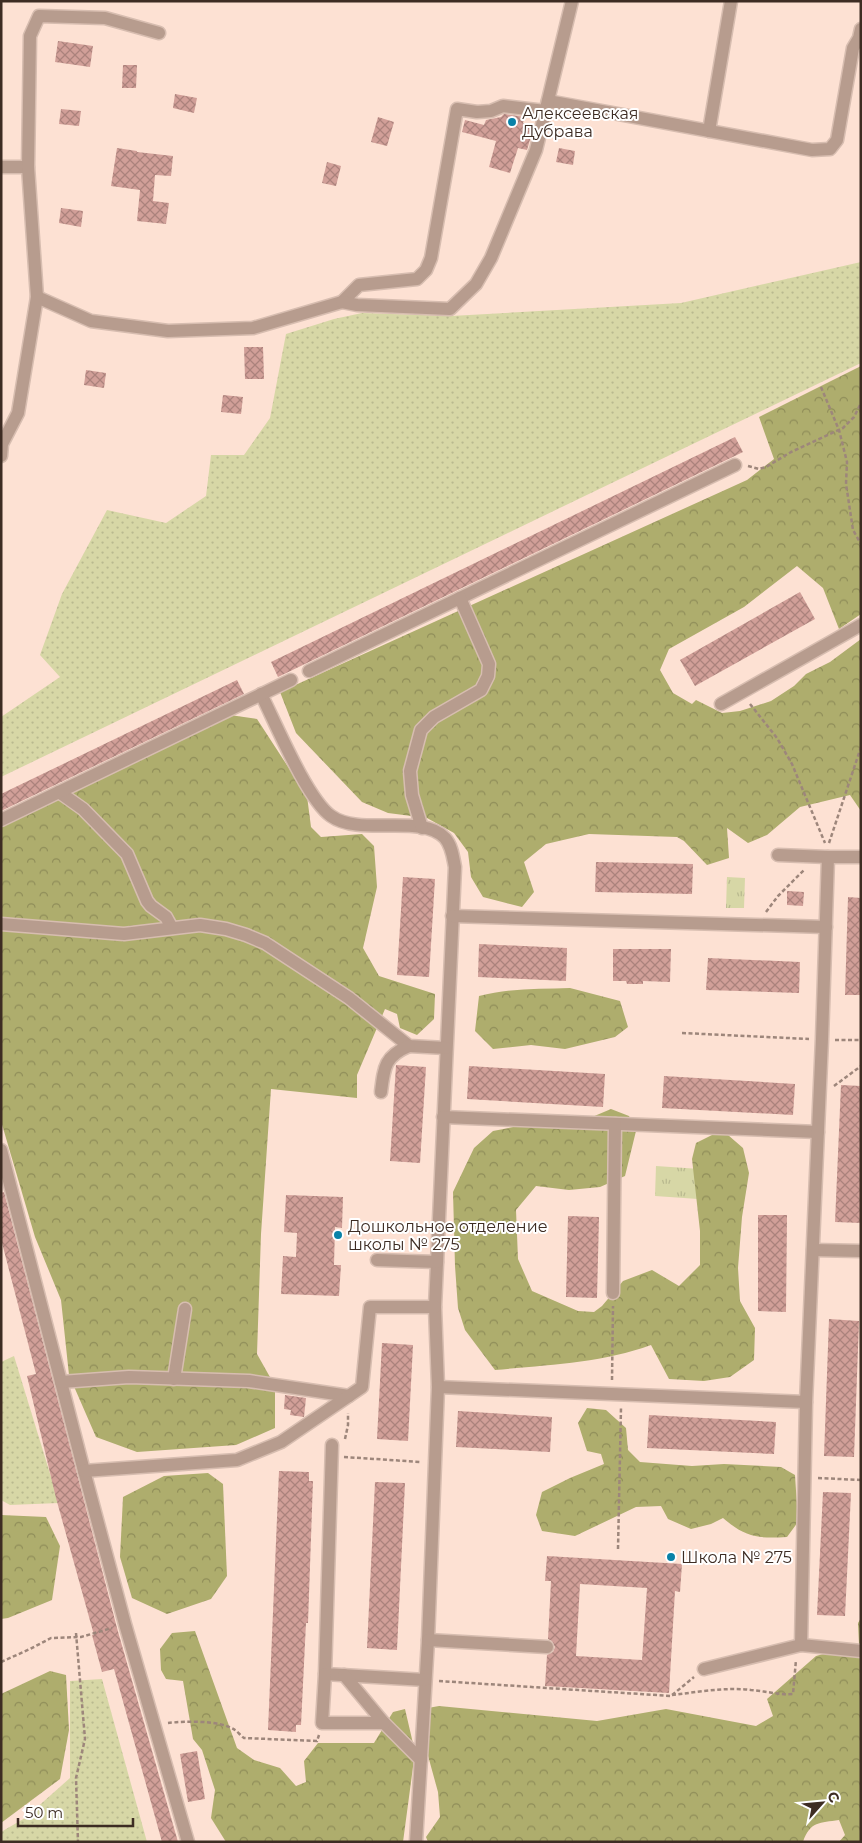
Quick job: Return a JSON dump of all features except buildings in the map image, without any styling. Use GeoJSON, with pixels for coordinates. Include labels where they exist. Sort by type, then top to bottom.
{"type":"FeatureCollection","features":[{"type":"Feature","properties":{"kind":"street"},"geometry":{"type":"LineString","coordinates":[[37,297],[91,321],[168,331],[253,328],[342,302],[450,309],[476,284],[491,258],[536,150],[572,1]]}},
{"type":"Feature","properties":{"kind":"street"},"geometry":{"type":"LineString","coordinates":[[709,131],[731,1]]}},
{"type":"Feature","properties":{"kind":"street"},"geometry":{"type":"LineString","coordinates":[[1,456],[2,444],[18,414],[37,297],[28,167],[30,36],[39,16],[105,18],[159,32]]}},
{"type":"Feature","properties":{"kind":"street"},"geometry":{"type":"LineString","coordinates":[[342,302],[359,285],[417,279],[426,270],[430,258],[457,108],[477,112],[491,111],[503,106],[547,106],[709,131],[812,150],[830,149],[837,140],[853,48],[859,38],[861,29]]}},
{"type":"Feature","properties":{"kind":"street"},"geometry":{"type":"LineString","coordinates":[[1,167],[28,167]]}},
{"type":"Feature","properties":{"kind":"street"},"geometry":{"type":"LineString","coordinates":[[309,671],[735,466]]}},
{"type":"Feature","properties":{"kind":"street"},"geometry":{"type":"LineString","coordinates":[[422,828],[412,795],[410,770],[421,730],[434,717],[481,690],[488,676],[490,664],[460,598]]}},
{"type":"Feature","properties":{"kind":"street"},"geometry":{"type":"LineString","coordinates":[[721,704],[861,625]]}},
{"type":"Feature","properties":{"kind":"street"},"geometry":{"type":"LineString","coordinates":[[1,820],[292,680]]}},
{"type":"Feature","properties":{"kind":"street"},"geometry":{"type":"LineString","coordinates":[[261,694],[316,800],[332,816],[351,824],[435,830],[446,839],[451,850],[454,867],[435,1307],[438,1387],[428,1640],[416,1842]]}},
{"type":"Feature","properties":{"kind":"street"},"geometry":{"type":"LineString","coordinates":[[59,792],[83,810],[127,854],[147,900],[151,906],[166,917],[172,928]]}},
{"type":"Feature","properties":{"kind":"street"},"geometry":{"type":"LineString","coordinates":[[778,855],[861,857]]}},
{"type":"Feature","properties":{"kind":"street"},"geometry":{"type":"LineString","coordinates":[[801,1645],[806,1402],[826,927],[822,856]]}},
{"type":"Feature","properties":{"kind":"street"},"geometry":{"type":"LineString","coordinates":[[452,916],[826,927]]}},
{"type":"Feature","properties":{"kind":"street"},"geometry":{"type":"LineString","coordinates":[[1,924],[124,934],[200,925],[226,929],[246,935],[265,944],[349,998],[409,1046]]}},
{"type":"Feature","properties":{"kind":"street"},"geometry":{"type":"LineString","coordinates":[[382,1092],[383,1073],[388,1060],[395,1052],[409,1046],[446,1048]]}},
{"type":"Feature","properties":{"kind":"street"},"geometry":{"type":"LineString","coordinates":[[443,1117],[818,1132]]}},
{"type":"Feature","properties":{"kind":"street"},"geometry":{"type":"LineString","coordinates":[[613,1293],[615,1124]]}},
{"type":"Feature","properties":{"kind":"street"},"geometry":{"type":"LineString","coordinates":[[1,1150],[125,1624],[188,1842]]}},
{"type":"Feature","properties":{"kind":"street"},"geometry":{"type":"LineString","coordinates":[[813,1250],[861,1251]]}},
{"type":"Feature","properties":{"kind":"street"},"geometry":{"type":"LineString","coordinates":[[378,1260],[437,1262]]}},
{"type":"Feature","properties":{"kind":"street"},"geometry":{"type":"LineString","coordinates":[[84,1471],[237,1460],[281,1442],[362,1386],[370,1307],[435,1307]]}},
{"type":"Feature","properties":{"kind":"street"},"geometry":{"type":"LineString","coordinates":[[174,1379],[185,1309]]}},
{"type":"Feature","properties":{"kind":"street"},"geometry":{"type":"LineString","coordinates":[[61,1382],[129,1377],[249,1382],[349,1396]]}},
{"type":"Feature","properties":{"kind":"street"},"geometry":{"type":"LineString","coordinates":[[438,1387],[806,1402]]}},
{"type":"Feature","properties":{"kind":"street"},"geometry":{"type":"LineString","coordinates":[[332,1451],[322,1723],[384,1723]]}},
{"type":"Feature","properties":{"kind":"street"},"geometry":{"type":"LineString","coordinates":[[428,1640],[547,1647]]}},
{"type":"Feature","properties":{"kind":"street"},"geometry":{"type":"LineString","coordinates":[[704,1669],[801,1645],[861,1651]]}},
{"type":"Feature","properties":{"kind":"street"},"geometry":{"type":"LineString","coordinates":[[325,1674],[425,1680]]}},
{"type":"Feature","properties":{"kind":"street"},"geometry":{"type":"LineString","coordinates":[[344,1675],[384,1723],[421,1760]]}},
{"type":"Feature","properties":{"kind":"path"},"geometry":{"type":"LineString","coordinates":[[821,387],[839,430],[847,462],[846,484],[853,530],[861,544]]}},
{"type":"Feature","properties":{"kind":"path"},"geometry":{"type":"LineString","coordinates":[[735,466],[742,465],[759,469],[766,467],[791,452],[844,428],[854,417],[861,403]]}},
{"type":"Feature","properties":{"kind":"path"},"geometry":{"type":"LineString","coordinates":[[742,693],[777,738],[792,764],[827,848],[861,747]]}},
{"type":"Feature","properties":{"kind":"path"},"geometry":{"type":"LineString","coordinates":[[756,925],[778,896],[822,856]]}},
{"type":"Feature","properties":{"kind":"path"},"geometry":{"type":"LineString","coordinates":[[682,1033],[861,1040]]}},
{"type":"Feature","properties":{"kind":"path"},"geometry":{"type":"LineString","coordinates":[[819,1100],[837,1083],[861,1066]]}},
{"type":"Feature","properties":{"kind":"path"},"geometry":{"type":"LineString","coordinates":[[613,1293],[618,1549]]}},
{"type":"Feature","properties":{"kind":"path"},"geometry":{"type":"LineString","coordinates":[[332,1451],[346,1438],[349,1396]]}},
{"type":"Feature","properties":{"kind":"path"},"geometry":{"type":"LineString","coordinates":[[332,1451],[435,1463]]}},
{"type":"Feature","properties":{"kind":"path"},"geometry":{"type":"LineString","coordinates":[[804,1477],[861,1480]]}},
{"type":"Feature","properties":{"kind":"path"},"geometry":{"type":"LineString","coordinates":[[1,1662],[30,1650],[51,1638],[76,1637],[125,1624]]}},
{"type":"Feature","properties":{"kind":"path"},"geometry":{"type":"LineString","coordinates":[[76,1633],[85,1739],[76,1778],[78,1842]]}},
{"type":"Feature","properties":{"kind":"path"},"geometry":{"type":"LineString","coordinates":[[425,1680],[671,1696],[721,1690],[751,1690],[779,1695],[794,1694],[796,1655],[801,1645]]}},
{"type":"Feature","properties":{"kind":"path"},"geometry":{"type":"LineString","coordinates":[[671,1696],[704,1669]]}},
{"type":"Feature","properties":{"kind":"path"},"geometry":{"type":"LineString","coordinates":[[154,1725],[188,1721],[210,1722],[234,1729],[244,1738],[317,1741],[322,1723]]}},
{"type":"Feature","properties":{"kind":"green space"},"geometry":{"type":"Polygon","coordinates":[[[861,262],[861,363],[1,777],[1,717],[60,677],[40,655],[62,594],[107,510],[166,523],[206,496],[211,455],[244,455],[270,418],[286,334],[334,319],[362,313],[451,316],[681,303],[861,262]]]}},
{"type":"Feature","properties":{"kind":"green space"},"geometry":{"type":"Polygon","coordinates":[[[861,366],[861,614],[839,629],[823,588],[797,566],[744,607],[669,649],[660,670],[673,693],[692,704],[696,700],[722,713],[740,711],[771,701],[794,686],[806,674],[830,662],[861,639],[861,811],[850,795],[800,807],[767,835],[748,843],[727,828],[729,858],[707,865],[684,841],[677,837],[589,834],[546,844],[524,862],[534,892],[522,907],[483,897],[471,877],[468,852],[454,833],[427,818],[388,813],[362,802],[296,733],[280,692],[747,480],[774,459],[759,417],[861,366]]]}},
{"type":"Feature","properties":{"kind":"green space"},"geometry":{"type":"Polygon","coordinates":[[[230,715],[257,719],[307,796],[311,827],[321,837],[362,834],[374,846],[377,887],[363,948],[379,976],[435,994],[434,1019],[417,1035],[400,1028],[397,1014],[385,1009],[357,1075],[357,1098],[271,1089],[261,1234],[257,1354],[275,1386],[275,1428],[236,1445],[137,1452],[96,1437],[69,1375],[61,1300],[35,1237],[1,1121],[1,820],[230,715]]]}},
{"type":"Feature","properties":{"kind":"green space"},"geometry":{"type":"Polygon","coordinates":[[[727,877],[745,878],[744,908],[726,908],[727,877]]]}},
{"type":"Feature","properties":{"kind":"green space"},"geometry":{"type":"Polygon","coordinates":[[[570,988],[620,1001],[628,1027],[615,1037],[565,1049],[531,1045],[493,1049],[475,1031],[479,996],[513,990],[570,988]]]}},
{"type":"Feature","properties":{"kind":"green space"},"geometry":{"type":"Polygon","coordinates":[[[611,1109],[629,1116],[636,1131],[625,1176],[600,1187],[569,1190],[536,1186],[516,1210],[518,1259],[532,1291],[578,1311],[594,1312],[602,1306],[623,1281],[652,1270],[679,1286],[700,1265],[700,1231],[692,1159],[696,1143],[712,1135],[728,1135],[743,1148],[749,1173],[742,1217],[738,1268],[740,1301],[755,1328],[754,1360],[730,1377],[704,1381],[669,1379],[651,1345],[594,1360],[495,1370],[465,1330],[458,1308],[453,1192],[474,1148],[493,1131],[539,1122],[585,1120],[611,1109]]]}},
{"type":"Feature","properties":{"kind":"green space"},"geometry":{"type":"Polygon","coordinates":[[[656,1166],[700,1169],[698,1199],[655,1196],[656,1166]]]}},
{"type":"Feature","properties":{"kind":"green space"},"geometry":{"type":"Polygon","coordinates":[[[14,1356],[59,1503],[10,1505],[1,1500],[1,1362],[14,1356]]]}},
{"type":"Feature","properties":{"kind":"green space"},"geometry":{"type":"Polygon","coordinates":[[[587,1408],[606,1410],[626,1428],[628,1450],[640,1462],[692,1466],[724,1464],[781,1467],[795,1475],[798,1522],[787,1537],[768,1538],[745,1533],[723,1518],[711,1524],[691,1529],[668,1519],[661,1506],[636,1507],[575,1536],[542,1531],[536,1515],[542,1492],[604,1464],[601,1454],[587,1451],[578,1423],[587,1408]]]}},
{"type":"Feature","properties":{"kind":"green space"},"geometry":{"type":"Polygon","coordinates":[[[208,1473],[223,1484],[227,1576],[211,1599],[167,1614],[132,1598],[120,1557],[123,1497],[164,1476],[208,1473]]]}},
{"type":"Feature","properties":{"kind":"green space"},"geometry":{"type":"Polygon","coordinates":[[[1,1515],[46,1517],[60,1546],[52,1600],[8,1618],[1,1619],[1,1515]]]}},
{"type":"Feature","properties":{"kind":"green space"},"geometry":{"type":"Polygon","coordinates":[[[861,1618],[861,1842],[839,1842],[845,1835],[839,1820],[816,1824],[809,1830],[803,1842],[428,1842],[426,1837],[440,1817],[438,1792],[427,1752],[428,1708],[439,1706],[597,1721],[666,1709],[756,1726],[773,1716],[767,1699],[816,1656],[859,1644],[858,1623],[861,1618]]]}},
{"type":"Feature","properties":{"kind":"green space"},"geometry":{"type":"Polygon","coordinates":[[[195,1631],[237,1748],[254,1760],[280,1768],[296,1786],[306,1782],[304,1761],[318,1743],[374,1743],[393,1712],[405,1709],[415,1752],[403,1842],[226,1842],[211,1818],[215,1790],[202,1750],[193,1739],[183,1681],[166,1679],[161,1670],[160,1649],[172,1633],[195,1631]]]}},
{"type":"Feature","properties":{"kind":"green space"},"geometry":{"type":"Polygon","coordinates":[[[50,1671],[66,1675],[69,1730],[60,1779],[1,1823],[1,1694],[50,1671]]]}},
{"type":"Feature","properties":{"kind":"green space"},"geometry":{"type":"Polygon","coordinates":[[[102,1679],[147,1842],[1,1842],[1,1832],[25,1818],[70,1778],[70,1681],[102,1679]]]}},
{"type":"Feature","properties":{"kind":"place","name":"Алексеевская Дубрава"},"geometry":{"type":"Point","coordinates":[512,122]}},
{"type":"Feature","properties":{"kind":"place","name":"Дошкольное отделение школы № 275"},"geometry":{"type":"Point","coordinates":[338,1235]}},
{"type":"Feature","properties":{"kind":"place","name":"Школа № 275"},"geometry":{"type":"Point","coordinates":[671,1557]}}]}
